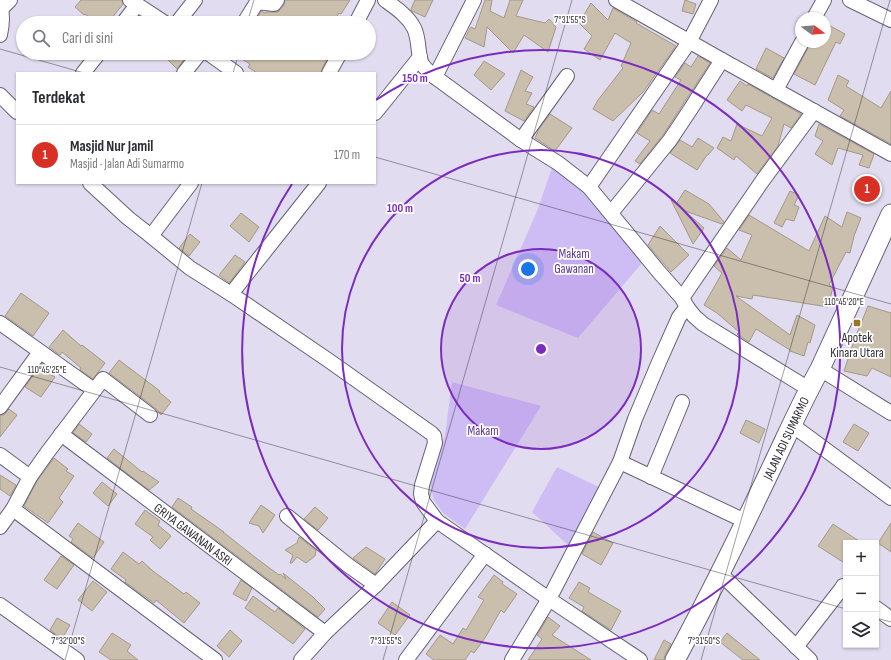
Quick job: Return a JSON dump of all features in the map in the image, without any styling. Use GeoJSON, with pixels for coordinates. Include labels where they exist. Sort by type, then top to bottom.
{"type":"FeatureCollection","features":[{"type":"Feature","properties":{"kind":"main road","name":"JALAN ADI SUMARMO"},"geometry":{"type":"LineString","coordinates":[[675,660],[720,574],[820,369],[890,220]]}},
{"type":"Feature","properties":{"kind":"street"},"geometry":{"type":"LineString","coordinates":[[182,16],[194,0]]}},
{"type":"Feature","properties":{"kind":"street"},"geometry":{"type":"LineString","coordinates":[[248,16],[257,2],[274,4],[277,0]]}},
{"type":"Feature","properties":{"kind":"street"},"geometry":{"type":"LineString","coordinates":[[360,16],[368,0]]}},
{"type":"Feature","properties":{"kind":"street"},"geometry":{"type":"LineString","coordinates":[[385,0],[408,18],[414,28],[418,39],[422,64],[435,77],[521,140],[558,163],[589,187],[685,302],[694,316],[703,324],[809,389]]}},
{"type":"Feature","properties":{"kind":"street"},"geometry":{"type":"LineString","coordinates":[[435,77],[474,0]]}},
{"type":"Feature","properties":{"kind":"street"},"geometry":{"type":"LineString","coordinates":[[616,0],[891,154]]}},
{"type":"Feature","properties":{"kind":"street"},"geometry":{"type":"LineString","coordinates":[[589,187],[689,42],[711,0]]}},
{"type":"Feature","properties":{"kind":"street"},"geometry":{"type":"LineString","coordinates":[[817,12],[824,0]]}},
{"type":"Feature","properties":{"kind":"street"},"geometry":{"type":"LineString","coordinates":[[850,0],[891,20]]}},
{"type":"Feature","properties":{"kind":"street"},"geometry":{"type":"LineString","coordinates":[[127,16],[134,3],[154,16]]}},
{"type":"Feature","properties":{"kind":"street"},"geometry":{"type":"LineString","coordinates":[[0,35],[4,5]]}},
{"type":"Feature","properties":{"kind":"street"},"geometry":{"type":"LineString","coordinates":[[776,90],[799,48]]}},
{"type":"Feature","properties":{"kind":"street"},"geometry":{"type":"LineString","coordinates":[[376,112],[420,57]]}},
{"type":"Feature","properties":{"kind":"street"},"geometry":{"type":"LineString","coordinates":[[84,72],[93,60]]}},
{"type":"Feature","properties":{"kind":"street"},"geometry":{"type":"LineString","coordinates":[[185,72],[194,60]]}},
{"type":"Feature","properties":{"kind":"street"},"geometry":{"type":"LineString","coordinates":[[221,60],[235,72]]}},
{"type":"Feature","properties":{"kind":"street"},"geometry":{"type":"LineString","coordinates":[[330,72],[336,60]]}},
{"type":"Feature","properties":{"kind":"street"},"geometry":{"type":"LineString","coordinates":[[611,214],[670,140],[722,60]]}},
{"type":"Feature","properties":{"kind":"street"},"geometry":{"type":"LineString","coordinates":[[521,140],[567,76]]}},
{"type":"Feature","properties":{"kind":"street"},"geometry":{"type":"LineString","coordinates":[[0,95],[16,111]]}},
{"type":"Feature","properties":{"kind":"street"},"geometry":{"type":"LineString","coordinates":[[512,660],[549,599],[620,462],[635,419],[685,302],[759,187],[814,111]]}},
{"type":"Feature","properties":{"kind":"street"},"geometry":{"type":"LineString","coordinates":[[92,184],[128,218],[190,268],[328,360],[431,433],[434,436],[435,443],[422,485],[421,494],[423,502],[437,521],[640,660]]}},
{"type":"Feature","properties":{"kind":"street"},"geometry":{"type":"LineString","coordinates":[[151,236],[190,184]]}},
{"type":"Feature","properties":{"kind":"street"},"geometry":{"type":"LineString","coordinates":[[231,294],[318,184]]}},
{"type":"Feature","properties":{"kind":"street"},"geometry":{"type":"LineString","coordinates":[[0,323],[94,390]]}},
{"type":"Feature","properties":{"kind":"street"},"geometry":{"type":"LineString","coordinates":[[0,407],[40,352]]}},
{"type":"Feature","properties":{"kind":"street"},"geometry":{"type":"LineString","coordinates":[[820,369],[891,413]]}},
{"type":"Feature","properties":{"kind":"street"},"geometry":{"type":"LineString","coordinates":[[1,524],[13,509],[30,477],[103,379],[150,416]]}},
{"type":"Feature","properties":{"kind":"street"},"geometry":{"type":"LineString","coordinates":[[651,477],[682,402]]}},
{"type":"Feature","properties":{"kind":"street"},"geometry":{"type":"LineString","coordinates":[[792,425],[891,498]]}},
{"type":"Feature","properties":{"kind":"street","name":"GRIYA GAWANAN ASRI"},"geometry":{"type":"LineString","coordinates":[[61,434],[325,633]]}},
{"type":"Feature","properties":{"kind":"street"},"geometry":{"type":"LineString","coordinates":[[0,455],[30,477]]}},
{"type":"Feature","properties":{"kind":"street"},"geometry":{"type":"LineString","coordinates":[[620,462],[746,520]]}},
{"type":"Feature","properties":{"kind":"street"},"geometry":{"type":"LineString","coordinates":[[13,509],[215,660]]}},
{"type":"Feature","properties":{"kind":"street"},"geometry":{"type":"LineString","coordinates":[[287,516],[349,566],[376,585]]}},
{"type":"Feature","properties":{"kind":"street"},"geometry":{"type":"LineString","coordinates":[[301,660],[325,633],[376,585],[437,521]]}},
{"type":"Feature","properties":{"kind":"street"},"geometry":{"type":"LineString","coordinates":[[410,659],[485,554]]}},
{"type":"Feature","properties":{"kind":"street"},"geometry":{"type":"LineString","coordinates":[[720,574],[810,660]]}},
{"type":"Feature","properties":{"kind":"street"},"geometry":{"type":"LineString","coordinates":[[796,647],[843,586]]}},
{"type":"Feature","properties":{"kind":"street"},"geometry":{"type":"LineString","coordinates":[[0,605],[77,660]]}},
{"type":"Feature","properties":{"kind":"street"},"geometry":{"type":"LineString","coordinates":[[879,610],[891,619]]}},
{"type":"Feature","properties":{"kind":"green space","name":"Makam Gawanan"},"geometry":{"type":"Polygon","coordinates":[[[553,165],[592,198],[642,263],[578,338],[496,305],[537,211],[553,165]]]}},
{"type":"Feature","properties":{"kind":"green space","name":"Makam"},"geometry":{"type":"Polygon","coordinates":[[[452,382],[541,406],[465,529],[443,513],[434,500],[430,485],[445,435],[452,382]]]}},
{"type":"Feature","properties":{"kind":"green space"},"geometry":{"type":"Polygon","coordinates":[[[557,467],[599,487],[569,546],[532,512],[557,467]]]}},
{"type":"Feature","properties":{"kind":"building"},"geometry":{"type":"Polygon","coordinates":[[[81,0],[122,0],[123,4],[114,16],[88,16],[85,14],[84,15],[75,7],[81,0]]]}},
{"type":"Feature","properties":{"kind":"building"},"geometry":{"type":"Polygon","coordinates":[[[285,0],[350,0],[341,14],[339,13],[337,16],[258,16],[261,11],[265,13],[278,12],[284,5],[285,0]]]}},
{"type":"Feature","properties":{"kind":"building"},"geometry":{"type":"Polygon","coordinates":[[[415,0],[433,0],[425,17],[412,11],[411,9],[415,0]]]}},
{"type":"Feature","properties":{"kind":"building"},"geometry":{"type":"Polygon","coordinates":[[[485,0],[492,0],[490,11],[504,18],[510,0],[523,0],[516,16],[545,23],[549,19],[556,27],[548,52],[524,35],[513,53],[487,27],[484,47],[465,38],[471,27],[475,29],[485,0]]]}},
{"type":"Feature","properties":{"kind":"building"},"geometry":{"type":"Polygon","coordinates":[[[685,0],[696,4],[693,14],[682,11],[685,0]]]}},
{"type":"Feature","properties":{"kind":"building"},"geometry":{"type":"Polygon","coordinates":[[[591,3],[608,20],[613,8],[676,46],[643,92],[613,121],[593,109],[598,100],[623,68],[621,66],[631,43],[615,33],[600,60],[584,49],[592,36],[579,23],[591,3]]]}},
{"type":"Feature","properties":{"kind":"building"},"geometry":{"type":"Polygon","coordinates":[[[831,26],[845,34],[840,44],[836,42],[815,85],[794,74],[808,48],[831,48],[831,26]]]}},
{"type":"Feature","properties":{"kind":"building"},"geometry":{"type":"Polygon","coordinates":[[[766,48],[784,58],[773,78],[756,69],[766,48]]]}},
{"type":"Feature","properties":{"kind":"building"},"geometry":{"type":"Polygon","coordinates":[[[698,56],[710,63],[663,135],[640,164],[635,161],[650,141],[637,133],[652,110],[659,114],[681,80],[675,77],[685,63],[691,67],[698,56]]]}},
{"type":"Feature","properties":{"kind":"building"},"geometry":{"type":"Polygon","coordinates":[[[168,60],[184,60],[177,69],[168,60]]]}},
{"type":"Feature","properties":{"kind":"building"},"geometry":{"type":"Polygon","coordinates":[[[243,60],[326,60],[321,72],[256,72],[248,67],[250,64],[243,60]]]}},
{"type":"Feature","properties":{"kind":"building"},"geometry":{"type":"Polygon","coordinates":[[[484,61],[505,74],[491,90],[474,75],[484,61]]]}},
{"type":"Feature","properties":{"kind":"building"},"geometry":{"type":"Polygon","coordinates":[[[521,70],[533,77],[525,91],[532,93],[526,104],[534,107],[524,121],[505,111],[521,70]]]}},
{"type":"Feature","properties":{"kind":"building"},"geometry":{"type":"Polygon","coordinates":[[[838,75],[849,81],[846,86],[881,108],[891,91],[891,144],[840,116],[844,110],[828,100],[838,75]]]}},
{"type":"Feature","properties":{"kind":"building"},"geometry":{"type":"Polygon","coordinates":[[[740,81],[801,114],[791,128],[784,124],[778,146],[757,174],[736,156],[734,160],[717,148],[723,137],[731,141],[737,124],[762,136],[772,118],[746,105],[742,111],[727,100],[740,81]]]}},
{"type":"Feature","properties":{"kind":"building"},"geometry":{"type":"Polygon","coordinates":[[[550,114],[572,128],[555,151],[535,138],[539,129],[550,114]]]}},
{"type":"Feature","properties":{"kind":"building"},"geometry":{"type":"Polygon","coordinates":[[[819,124],[874,154],[869,168],[859,165],[863,155],[838,148],[832,165],[815,154],[823,141],[815,136],[819,124]]]}},
{"type":"Feature","properties":{"kind":"building"},"geometry":{"type":"Polygon","coordinates":[[[698,138],[714,148],[707,155],[697,170],[670,153],[680,140],[692,147],[698,138]]]}},
{"type":"Feature","properties":{"kind":"building"},"geometry":{"type":"Polygon","coordinates":[[[685,190],[709,204],[724,222],[722,224],[685,211],[704,228],[693,244],[671,200],[676,204],[685,190]]]}},
{"type":"Feature","properties":{"kind":"building"},"geometry":{"type":"Polygon","coordinates":[[[790,191],[799,195],[794,205],[799,207],[794,221],[786,219],[782,227],[774,223],[790,191]]]}},
{"type":"Feature","properties":{"kind":"building"},"geometry":{"type":"Polygon","coordinates":[[[847,212],[861,218],[854,236],[850,253],[846,252],[829,285],[833,287],[828,307],[753,295],[752,299],[736,296],[790,335],[797,315],[815,325],[810,343],[808,342],[804,356],[790,351],[756,329],[749,342],[737,334],[739,332],[717,313],[704,305],[722,273],[714,266],[727,248],[741,260],[752,235],[739,230],[749,215],[809,251],[825,216],[842,227],[847,212]]]}},
{"type":"Feature","properties":{"kind":"building"},"geometry":{"type":"Polygon","coordinates":[[[241,213],[259,227],[249,242],[230,226],[241,213]]]}},
{"type":"Feature","properties":{"kind":"building"},"geometry":{"type":"Polygon","coordinates":[[[660,226],[689,255],[671,272],[648,245],[660,226]]]}},
{"type":"Feature","properties":{"kind":"building"},"geometry":{"type":"Polygon","coordinates":[[[190,234],[200,242],[189,256],[179,248],[190,234]]]}},
{"type":"Feature","properties":{"kind":"building"},"geometry":{"type":"Polygon","coordinates":[[[235,255],[245,262],[229,283],[219,275],[235,255]]]}},
{"type":"Feature","properties":{"kind":"building"},"geometry":{"type":"Polygon","coordinates":[[[21,293],[49,313],[33,336],[5,316],[21,293]]]}},
{"type":"Feature","properties":{"kind":"building"},"geometry":{"type":"Polygon","coordinates":[[[868,306],[891,313],[891,377],[872,368],[867,376],[844,371],[868,306]]]}},
{"type":"Feature","properties":{"kind":"building"},"geometry":{"type":"Polygon","coordinates":[[[63,330],[81,346],[82,345],[105,363],[93,379],[80,370],[81,368],[62,352],[60,355],[49,347],[63,330]]]}},
{"type":"Feature","properties":{"kind":"building"},"geometry":{"type":"Polygon","coordinates":[[[119,360],[160,391],[159,392],[171,402],[161,415],[155,408],[109,373],[119,360]]]}},
{"type":"Feature","properties":{"kind":"building"},"geometry":{"type":"Polygon","coordinates":[[[42,363],[49,368],[46,372],[55,377],[41,397],[25,387],[42,363]]]}},
{"type":"Feature","properties":{"kind":"building"},"geometry":{"type":"Polygon","coordinates":[[[9,409],[17,415],[0,437],[0,415],[4,415],[9,409]]]}},
{"type":"Feature","properties":{"kind":"building"},"geometry":{"type":"Polygon","coordinates":[[[746,420],[765,429],[759,443],[740,433],[746,420]]]}},
{"type":"Feature","properties":{"kind":"building"},"geometry":{"type":"Polygon","coordinates":[[[79,424],[92,434],[86,442],[73,433],[79,424]]]}},
{"type":"Feature","properties":{"kind":"building"},"geometry":{"type":"Polygon","coordinates":[[[854,424],[869,433],[858,451],[843,442],[854,424]]]}},
{"type":"Feature","properties":{"kind":"building"},"geometry":{"type":"Polygon","coordinates":[[[114,449],[142,472],[143,471],[159,482],[149,490],[107,458],[114,449]]]}},
{"type":"Feature","properties":{"kind":"building"},"geometry":{"type":"Polygon","coordinates":[[[54,458],[68,469],[66,471],[74,476],[59,498],[63,502],[48,523],[24,506],[37,481],[54,458]]]}},
{"type":"Feature","properties":{"kind":"building"},"geometry":{"type":"Polygon","coordinates":[[[0,475],[16,485],[10,496],[0,489],[0,475]]]}},
{"type":"Feature","properties":{"kind":"building"},"geometry":{"type":"Polygon","coordinates":[[[102,482],[117,494],[108,506],[93,493],[102,482]]]}},
{"type":"Feature","properties":{"kind":"building"},"geometry":{"type":"Polygon","coordinates":[[[178,498],[286,579],[283,573],[313,597],[325,609],[318,617],[172,507],[178,498]]]}},
{"type":"Feature","properties":{"kind":"building"},"geometry":{"type":"Polygon","coordinates":[[[261,505],[275,515],[263,533],[259,526],[249,523],[261,505]]]}},
{"type":"Feature","properties":{"kind":"building"},"geometry":{"type":"Polygon","coordinates":[[[315,507],[328,518],[318,530],[304,519],[315,507]]]}},
{"type":"Feature","properties":{"kind":"building"},"geometry":{"type":"Polygon","coordinates":[[[145,510],[160,521],[158,525],[171,536],[160,549],[150,540],[153,537],[135,524],[145,510]]]}},
{"type":"Feature","properties":{"kind":"building"},"geometry":{"type":"Polygon","coordinates":[[[78,523],[104,542],[93,558],[71,542],[73,539],[69,536],[78,523]]]}},
{"type":"Feature","properties":{"kind":"building"},"geometry":{"type":"Polygon","coordinates":[[[891,523],[891,552],[879,544],[891,523]]]}},
{"type":"Feature","properties":{"kind":"building"},"geometry":{"type":"Polygon","coordinates":[[[833,524],[857,540],[843,540],[843,562],[818,546],[833,524]]]}},
{"type":"Feature","properties":{"kind":"building"},"geometry":{"type":"Polygon","coordinates":[[[593,532],[613,543],[601,565],[582,554],[593,532]]]}},
{"type":"Feature","properties":{"kind":"building"},"geometry":{"type":"Polygon","coordinates":[[[299,537],[316,550],[315,556],[306,563],[297,557],[292,563],[290,563],[293,555],[285,550],[297,543],[299,537]]]}},
{"type":"Feature","properties":{"kind":"building"},"geometry":{"type":"Polygon","coordinates":[[[366,547],[385,559],[375,574],[353,558],[366,547]]]}},
{"type":"Feature","properties":{"kind":"building"},"geometry":{"type":"Polygon","coordinates":[[[123,552],[139,564],[142,561],[184,594],[186,592],[200,603],[184,623],[156,600],[154,603],[125,582],[126,580],[111,569],[123,552]]]}},
{"type":"Feature","properties":{"kind":"building"},"geometry":{"type":"Polygon","coordinates":[[[61,556],[74,565],[57,589],[44,580],[61,556]]]}},
{"type":"Feature","properties":{"kind":"building"},"geometry":{"type":"Polygon","coordinates":[[[494,575],[503,582],[502,584],[517,594],[504,613],[501,610],[485,638],[474,653],[471,651],[465,660],[434,660],[426,654],[440,635],[453,644],[463,628],[466,630],[484,600],[478,597],[494,575]]]}},
{"type":"Feature","properties":{"kind":"building"},"geometry":{"type":"Polygon","coordinates":[[[241,580],[252,588],[246,601],[233,594],[241,580]]]}},
{"type":"Feature","properties":{"kind":"building"},"geometry":{"type":"Polygon","coordinates":[[[93,581],[107,592],[92,611],[78,600],[93,581]]]}},
{"type":"Feature","properties":{"kind":"building"},"geometry":{"type":"Polygon","coordinates":[[[579,582],[590,588],[588,592],[621,611],[611,630],[582,611],[584,607],[569,598],[579,582]]]}},
{"type":"Feature","properties":{"kind":"building"},"geometry":{"type":"Polygon","coordinates":[[[253,596],[275,612],[278,608],[305,629],[293,644],[245,608],[253,596]]]}},
{"type":"Feature","properties":{"kind":"building"},"geometry":{"type":"Polygon","coordinates":[[[392,602],[410,615],[395,635],[378,623],[392,602]]]}},
{"type":"Feature","properties":{"kind":"building"},"geometry":{"type":"Polygon","coordinates":[[[548,617],[560,626],[552,635],[591,660],[528,660],[542,639],[537,635],[548,617]]]}},
{"type":"Feature","properties":{"kind":"building"},"geometry":{"type":"Polygon","coordinates":[[[57,618],[70,625],[62,639],[50,630],[57,618]]]}},
{"type":"Feature","properties":{"kind":"building"},"geometry":{"type":"Polygon","coordinates":[[[230,630],[242,641],[229,657],[217,646],[230,630]]]}},
{"type":"Feature","properties":{"kind":"building"},"geometry":{"type":"Polygon","coordinates":[[[112,633],[131,645],[127,651],[138,660],[111,660],[99,652],[112,633]]]}},
{"type":"Feature","properties":{"kind":"building"},"geometry":{"type":"Polygon","coordinates":[[[727,633],[760,660],[743,660],[720,642],[727,633]]]}},
{"type":"Feature","properties":{"kind":"building"},"geometry":{"type":"Polygon","coordinates":[[[664,640],[671,644],[664,660],[654,660],[664,640]]]}},
{"type":"Feature","properties":{"kind":"place","name":"Masjid Nur Jamil"},"geometry":{"type":"Point","coordinates":[867,189]}},
{"type":"Feature","properties":{"kind":"place","name":"Apotek Kinara Utara"},"geometry":{"type":"Point","coordinates":[857,323]}}]}
